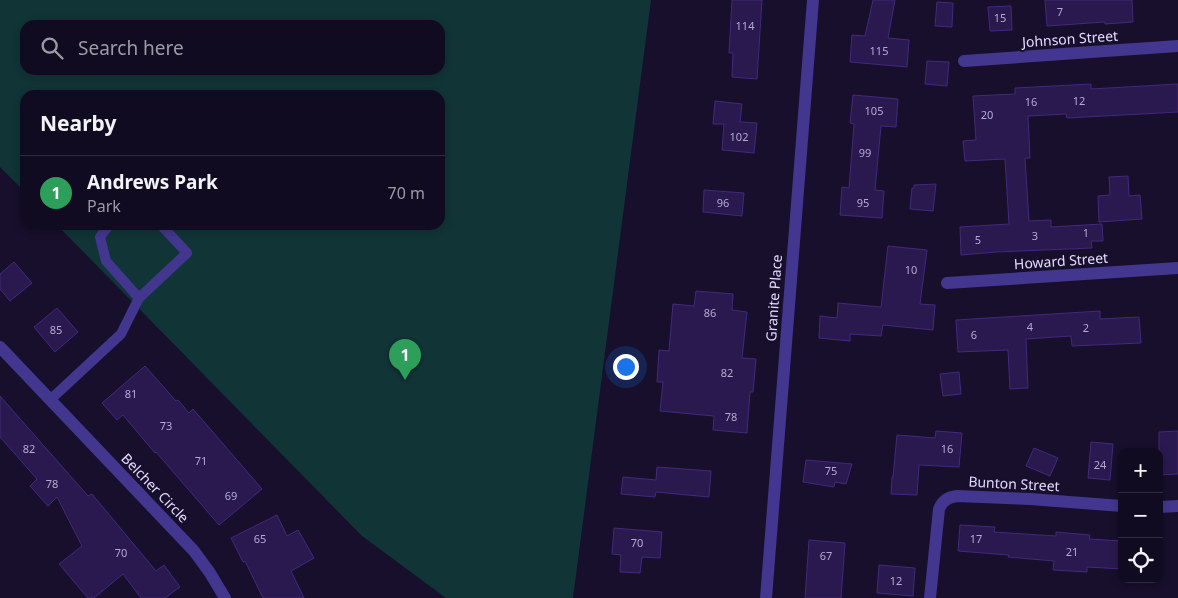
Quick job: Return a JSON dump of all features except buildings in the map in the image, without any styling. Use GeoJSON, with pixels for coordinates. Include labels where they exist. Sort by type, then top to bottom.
{"type":"FeatureCollection","features":[{"type":"Feature","properties":{"kind":"street","name":"Granite Place"},"geometry":{"type":"LineString","coordinates":[[766,598],[813,0]]}},
{"type":"Feature","properties":{"kind":"street","name":"Johnson Street"},"geometry":{"type":"LineString","coordinates":[[964,61],[1178,46]]}},
{"type":"Feature","properties":{"kind":"street","name":"Howard Street"},"geometry":{"type":"LineString","coordinates":[[947,284],[1178,268]]}},
{"type":"Feature","properties":{"kind":"street","name":"Belcher Circle"},"geometry":{"type":"LineString","coordinates":[[0,347],[194,551],[225,598]]}},
{"type":"Feature","properties":{"kind":"street","name":"Bunton Street"},"geometry":{"type":"LineString","coordinates":[[930,598],[938,513],[942,504],[950,497],[1030,499],[1118,506]]}},
{"type":"Feature","properties":{"kind":"street"},"geometry":{"type":"LineString","coordinates":[[1163,507],[1178,506]]}},
{"type":"Feature","properties":{"kind":"lane"},"geometry":{"type":"LineString","coordinates":[[105,230],[100,237],[106,261],[139,298]]}},
{"type":"Feature","properties":{"kind":"lane"},"geometry":{"type":"LineString","coordinates":[[52,402],[121,334],[139,298],[187,253],[166,230]]}},
{"type":"Feature","properties":{"kind":"green space"},"geometry":{"type":"Polygon","coordinates":[[[0,0],[651,0],[573,598],[446,598],[362,536],[62,230],[445,230],[445,90],[20,90],[20,187],[0,167],[0,0]]]}},
{"type":"Feature","properties":{"kind":"place","name":"Andrews Park"},"geometry":{"type":"Point","coordinates":[405,380]}}]}
